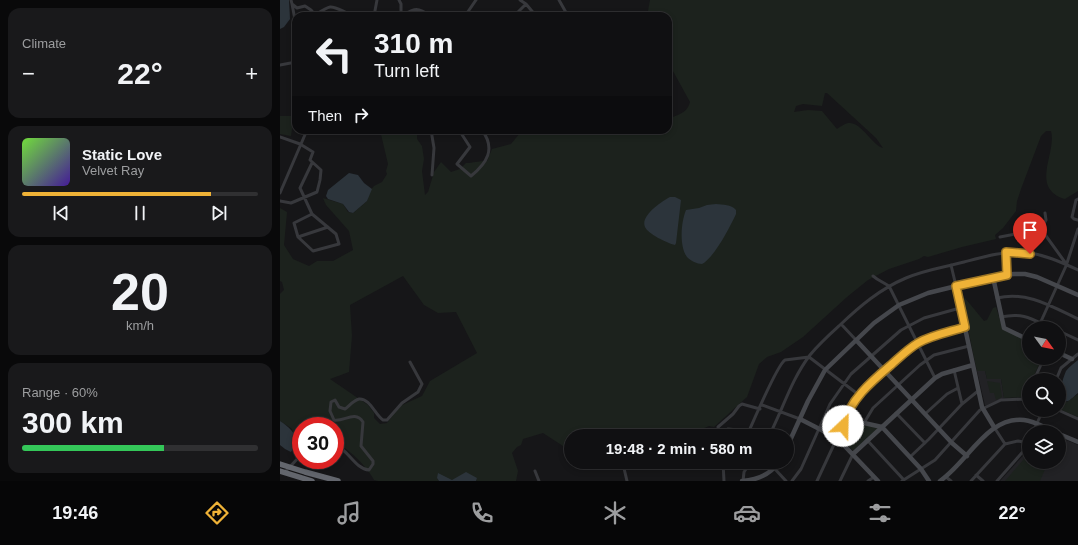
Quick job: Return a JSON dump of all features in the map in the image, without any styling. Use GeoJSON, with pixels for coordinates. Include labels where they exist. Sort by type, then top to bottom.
{"type":"FeatureCollection","features":[{"type":"Feature","properties":{"kind":"highway"},"geometry":{"type":"LineString","coordinates":[[280,464],[338,481]]}},
{"type":"Feature","properties":{"kind":"highway"},"geometry":{"type":"LineString","coordinates":[[282,472],[312,481]]}},
{"type":"Feature","properties":{"kind":"street"},"geometry":{"type":"LineString","coordinates":[[291,0],[293,12]]}},
{"type":"Feature","properties":{"kind":"street"},"geometry":{"type":"LineString","coordinates":[[375,12],[377,0]]}},
{"type":"Feature","properties":{"kind":"street"},"geometry":{"type":"LineString","coordinates":[[399,0],[401,4],[401,12]]}},
{"type":"Feature","properties":{"kind":"street"},"geometry":{"type":"LineString","coordinates":[[468,12],[476,0]]}},
{"type":"Feature","properties":{"kind":"street"},"geometry":{"type":"LineString","coordinates":[[520,0],[526,4],[533,12]]}},
{"type":"Feature","properties":{"kind":"street"},"geometry":{"type":"LineString","coordinates":[[559,0],[566,12]]}},
{"type":"Feature","properties":{"kind":"street"},"geometry":{"type":"LineString","coordinates":[[292,4],[297,8],[305,6],[313,12]]}},
{"type":"Feature","properties":{"kind":"street"},"geometry":{"type":"LineString","coordinates":[[518,12],[526,4]]}},
{"type":"Feature","properties":{"kind":"street"},"geometry":{"type":"LineString","coordinates":[[320,12],[328,6],[333,6],[346,12]]}},
{"type":"Feature","properties":{"kind":"street"},"geometry":{"type":"LineString","coordinates":[[408,12],[414,9],[423,10],[425,12]]}},
{"type":"Feature","properties":{"kind":"street"},"geometry":{"type":"LineString","coordinates":[[280,65],[292,63]]}},
{"type":"Feature","properties":{"kind":"street"},"geometry":{"type":"LineString","coordinates":[[280,193],[305,134]]}},
{"type":"Feature","properties":{"kind":"street"},"geometry":{"type":"LineString","coordinates":[[432,134],[434,148],[432,175]]}},
{"type":"Feature","properties":{"kind":"street"},"geometry":{"type":"LineString","coordinates":[[462,134],[470,147],[457,164],[471,176],[481,168],[489,151],[489,144],[484,134]]}},
{"type":"Feature","properties":{"kind":"street"},"geometry":{"type":"LineString","coordinates":[[280,138],[300,144],[313,152],[310,160],[312,163],[300,188],[312,214],[336,234],[339,244],[313,251],[298,238],[294,223],[312,214]]}},
{"type":"Feature","properties":{"kind":"street"},"geometry":{"type":"LineString","coordinates":[[280,201],[290,203],[317,192],[321,170],[312,163]]}},
{"type":"Feature","properties":{"kind":"street"},"geometry":{"type":"LineString","coordinates":[[1078,199],[1076,200],[1072,217],[1078,220]]}},
{"type":"Feature","properties":{"kind":"street"},"geometry":{"type":"LineString","coordinates":[[1000,237],[1041,229],[1046,220],[1044,213]]}},
{"type":"Feature","properties":{"kind":"street"},"geometry":{"type":"LineString","coordinates":[[298,238],[328,227]]}},
{"type":"Feature","properties":{"kind":"street"},"geometry":{"type":"LineString","coordinates":[[1041,229],[1067,265]]}},
{"type":"Feature","properties":{"kind":"street"},"geometry":{"type":"LineString","coordinates":[[1041,321],[1067,265],[1078,229]]}},
{"type":"Feature","properties":{"kind":"street"},"geometry":{"type":"LineString","coordinates":[[1072,245],[1078,248]]}},
{"type":"Feature","properties":{"kind":"street"},"geometry":{"type":"LineString","coordinates":[[1006,252],[1007,275]]}},
{"type":"Feature","properties":{"kind":"street"},"geometry":{"type":"LineString","coordinates":[[772,429],[795,377],[809,357],[841,324],[867,301],[889,286],[913,276],[1006,252],[1024,252],[1039,255],[1078,270]]}},
{"type":"Feature","properties":{"kind":"street"},"geometry":{"type":"LineString","coordinates":[[951,265],[983,409],[1005,444]]}},
{"type":"Feature","properties":{"kind":"street"},"geometry":{"type":"LineString","coordinates":[[794,432],[825,370],[874,323],[899,305],[928,293],[1007,275],[1025,274],[1037,277],[1078,295]]}},
{"type":"Feature","properties":{"kind":"street"},"geometry":{"type":"LineString","coordinates":[[873,276],[889,286],[935,378]]}},
{"type":"Feature","properties":{"kind":"street"},"geometry":{"type":"LineString","coordinates":[[993,277],[1004,328],[1022,337]]}},
{"type":"Feature","properties":{"kind":"street"},"geometry":{"type":"LineString","coordinates":[[997,298],[1009,296],[1023,297],[1040,301],[1078,318]]}},
{"type":"Feature","properties":{"kind":"street"},"geometry":{"type":"LineString","coordinates":[[792,481],[801,469],[830,404],[851,374],[890,339],[909,325],[932,316],[960,308]]}},
{"type":"Feature","properties":{"kind":"street"},"geometry":{"type":"LineString","coordinates":[[1001,317],[1013,314],[1035,321]]}},
{"type":"Feature","properties":{"kind":"street"},"geometry":{"type":"LineString","coordinates":[[841,324],[952,443],[967,456]]}},
{"type":"Feature","properties":{"kind":"street"},"geometry":{"type":"LineString","coordinates":[[843,426],[850,409],[859,395],[884,370],[918,343],[965,327]]}},
{"type":"Feature","properties":{"kind":"street"},"geometry":{"type":"LineString","coordinates":[[1066,335],[1078,340]]}},
{"type":"Feature","properties":{"kind":"street"},"geometry":{"type":"LineString","coordinates":[[864,423],[873,408],[926,360],[934,355],[969,346]]}},
{"type":"Feature","properties":{"kind":"street"},"geometry":{"type":"LineString","coordinates":[[1060,373],[1062,368],[1078,354]]}},
{"type":"Feature","properties":{"kind":"street"},"geometry":{"type":"LineString","coordinates":[[1066,356],[1072,359]]}},
{"type":"Feature","properties":{"kind":"street"},"geometry":{"type":"LineString","coordinates":[[750,429],[777,372],[785,360],[809,357],[859,395]]}},
{"type":"Feature","properties":{"kind":"street"},"geometry":{"type":"LineString","coordinates":[[332,417],[330,411],[331,402],[335,400],[339,407],[345,409],[354,401],[359,399],[369,404],[379,418],[387,420],[398,408],[418,392],[422,384],[410,362]]}},
{"type":"Feature","properties":{"kind":"street"},"geometry":{"type":"LineString","coordinates":[[840,481],[853,454],[935,378],[942,374],[973,365]]}},
{"type":"Feature","properties":{"kind":"street"},"geometry":{"type":"LineString","coordinates":[[954,370],[962,404]]}},
{"type":"Feature","properties":{"kind":"street"},"geometry":{"type":"LineString","coordinates":[[925,414],[947,394],[958,388]]}},
{"type":"Feature","properties":{"kind":"street"},"geometry":{"type":"LineString","coordinates":[[910,457],[962,404],[978,391]]}},
{"type":"Feature","properties":{"kind":"street"},"geometry":{"type":"LineString","coordinates":[[867,440],[903,480],[935,460],[952,443],[980,410],[1001,400],[1022,399]]}},
{"type":"Feature","properties":{"kind":"street"},"geometry":{"type":"LineString","coordinates":[[718,429],[718,427],[742,404],[760,409]]}},
{"type":"Feature","properties":{"kind":"street"},"geometry":{"type":"LineString","coordinates":[[762,405],[800,419],[837,438],[876,479],[868,481]]}},
{"type":"Feature","properties":{"kind":"street"},"geometry":{"type":"LineString","coordinates":[[896,413],[925,443]]}},
{"type":"Feature","properties":{"kind":"street"},"geometry":{"type":"LineString","coordinates":[[1066,414],[1078,419]]}},
{"type":"Feature","properties":{"kind":"street"},"geometry":{"type":"LineString","coordinates":[[344,419],[355,416],[361,419],[363,426],[360,446],[373,461],[372,467],[369,470],[362,468],[344,450]]}},
{"type":"Feature","properties":{"kind":"street"},"geometry":{"type":"LineString","coordinates":[[940,481],[967,456],[994,427],[1010,420],[1025,420],[1037,424],[1040,417]]}},
{"type":"Feature","properties":{"kind":"street"},"geometry":{"type":"LineString","coordinates":[[819,429],[864,423],[882,427],[921,469],[929,481]]}},
{"type":"Feature","properties":{"kind":"street"},"geometry":{"type":"LineString","coordinates":[[1066,437],[1078,442]]}},
{"type":"Feature","properties":{"kind":"street"},"geometry":{"type":"LineString","coordinates":[[817,481],[837,438]]}},
{"type":"Feature","properties":{"kind":"street"},"geometry":{"type":"LineString","coordinates":[[971,481],[1005,444],[1022,441]]}},
{"type":"Feature","properties":{"kind":"street"},"geometry":{"type":"LineString","coordinates":[[997,481],[1022,454]]}},
{"type":"Feature","properties":{"kind":"street"},"geometry":{"type":"LineString","coordinates":[[282,472],[292,464]]}},
{"type":"Feature","properties":{"kind":"street"},"geometry":{"type":"LineString","coordinates":[[624,469],[626,481]]}},
{"type":"Feature","properties":{"kind":"street"},"geometry":{"type":"LineString","coordinates":[[723,469],[724,481]]}},
{"type":"Feature","properties":{"kind":"street"},"geometry":{"type":"LineString","coordinates":[[746,469],[744,472],[743,481],[758,478],[772,469]]}},
{"type":"Feature","properties":{"kind":"street"},"geometry":{"type":"LineString","coordinates":[[775,469],[786,481]]}},
{"type":"Feature","properties":{"kind":"street"},"geometry":{"type":"LineString","coordinates":[[535,470],[539,481]]}},
{"type":"Feature","properties":{"kind":"street"},"geometry":{"type":"LineString","coordinates":[[976,475],[983,481]]}},
{"type":"Feature","properties":{"kind":"street"},"geometry":{"type":"LineString","coordinates":[[946,477],[951,481]]}},
{"type":"Feature","properties":{"kind":"shaded area"},"geometry":{"type":"Polygon","coordinates":[[[280,0],[289,0],[290,19],[284,27],[280,29],[280,0]]]}},
{"type":"Feature","properties":{"kind":"shaded area"},"geometry":{"type":"Polygon","coordinates":[[[650,0],[1078,0],[1078,191],[1065,199],[1054,194],[1048,187],[1046,178],[1052,140],[1051,131],[1046,131],[1041,136],[1021,189],[1017,201],[1016,211],[1003,228],[995,235],[996,239],[928,257],[924,256],[889,269],[868,280],[803,337],[781,352],[767,357],[759,364],[747,397],[714,427],[709,426],[702,429],[564,429],[564,447],[543,433],[523,439],[521,445],[512,453],[518,471],[516,481],[476,481],[477,478],[452,480],[437,478],[439,481],[378,481],[374,480],[357,458],[344,447],[344,417],[292,417],[292,430],[280,421],[280,294],[284,290],[282,282],[280,281],[280,208],[287,212],[284,245],[293,259],[309,266],[317,261],[333,261],[353,250],[349,231],[326,205],[323,198],[343,204],[348,212],[353,213],[367,201],[369,192],[374,186],[382,182],[387,174],[386,171],[388,164],[381,134],[417,134],[417,139],[422,146],[424,159],[422,171],[425,195],[428,192],[434,172],[441,162],[451,172],[460,169],[466,163],[487,161],[492,149],[511,144],[519,134],[672,134],[672,117],[688,108],[690,102],[672,69],[672,12],[648,12],[650,0]],[[825,93],[822,106],[803,104],[796,106],[794,112],[808,110],[822,111],[837,129],[847,123],[853,123],[862,129],[875,143],[883,148],[876,138],[827,93],[825,93]],[[403,276],[350,305],[352,336],[349,372],[330,379],[368,405],[374,413],[374,418],[380,424],[387,423],[400,406],[422,396],[430,381],[477,353],[456,312],[438,313],[424,305],[403,276]]]}},
{"type":"Feature","properties":{"kind":"shaded area"},"geometry":{"type":"Polygon","coordinates":[[[280,116],[292,116],[291,136],[280,134],[280,116]]]}},
{"type":"Feature","properties":{"kind":"shaded area"},"geometry":{"type":"Polygon","coordinates":[[[349,173],[358,175],[364,183],[372,189],[367,201],[353,213],[349,212],[343,204],[328,199],[326,196],[328,190],[349,173]]]}},
{"type":"Feature","properties":{"kind":"shaded area"},"geometry":{"type":"Polygon","coordinates":[[[670,197],[675,197],[681,200],[675,245],[654,235],[647,230],[644,223],[653,209],[670,197]]]}},
{"type":"Feature","properties":{"kind":"shaded area"},"geometry":{"type":"Polygon","coordinates":[[[716,204],[732,207],[736,210],[736,214],[712,255],[702,264],[696,263],[687,257],[684,252],[682,227],[684,215],[686,210],[716,204]]]}},
{"type":"Feature","properties":{"kind":"shaded area"},"geometry":{"type":"Polygon","coordinates":[[[965,298],[984,321],[987,320],[993,308],[996,307],[1003,329],[1022,338],[1022,365],[1039,365],[1035,373],[1022,373],[1022,397],[1004,398],[1001,379],[987,379],[985,371],[977,371],[962,300],[965,298]]]}},
{"type":"Feature","properties":{"kind":"shaded area"},"geometry":{"type":"Polygon","coordinates":[[[1078,360],[1078,393],[1066,401],[1065,373],[1078,360]]]}},
{"type":"Feature","properties":{"kind":"shaded area"},"geometry":{"type":"Polygon","coordinates":[[[977,371],[985,371],[987,379],[1001,379],[1004,398],[986,406],[985,405],[977,371]]]}},
{"type":"Feature","properties":{"kind":"shaded area"},"geometry":{"type":"Polygon","coordinates":[[[987,381],[1000,383],[1002,397],[996,400],[994,393],[990,393],[987,381]]]}},
{"type":"Feature","properties":{"kind":"shaded area"},"geometry":{"type":"Polygon","coordinates":[[[1078,394],[1078,417],[1066,412],[1067,402],[1078,394]]]}},
{"type":"Feature","properties":{"kind":"shaded area"},"geometry":{"type":"Polygon","coordinates":[[[280,421],[292,431],[292,450],[291,452],[280,445],[280,421]]]}},
{"type":"Feature","properties":{"kind":"shaded area"},"geometry":{"type":"Polygon","coordinates":[[[866,425],[877,427],[877,429],[853,451],[840,437],[830,432],[831,429],[866,425]]]}},
{"type":"Feature","properties":{"kind":"shaded area"},"geometry":{"type":"Polygon","coordinates":[[[1066,440],[1078,445],[1078,481],[1000,481],[1022,457],[1022,469],[1066,469],[1066,440]]]}},
{"type":"Feature","properties":{"kind":"shaded area"},"geometry":{"type":"Polygon","coordinates":[[[1022,461],[1022,469],[1045,469],[1040,481],[1005,481],[1022,461]]]}},
{"type":"Feature","properties":{"kind":"shaded area"},"geometry":{"type":"Polygon","coordinates":[[[466,472],[477,478],[476,481],[439,481],[437,478],[438,473],[452,480],[466,472]]]}},
{"type":"Feature","properties":{"kind":"route"},"geometry":{"type":"LineString","coordinates":[[843,426],[850,409],[864,389],[909,349],[932,337],[965,327],[956,286],[1001,275],[1007,275],[1006,252],[1024,252],[1030,254]]}}]}
